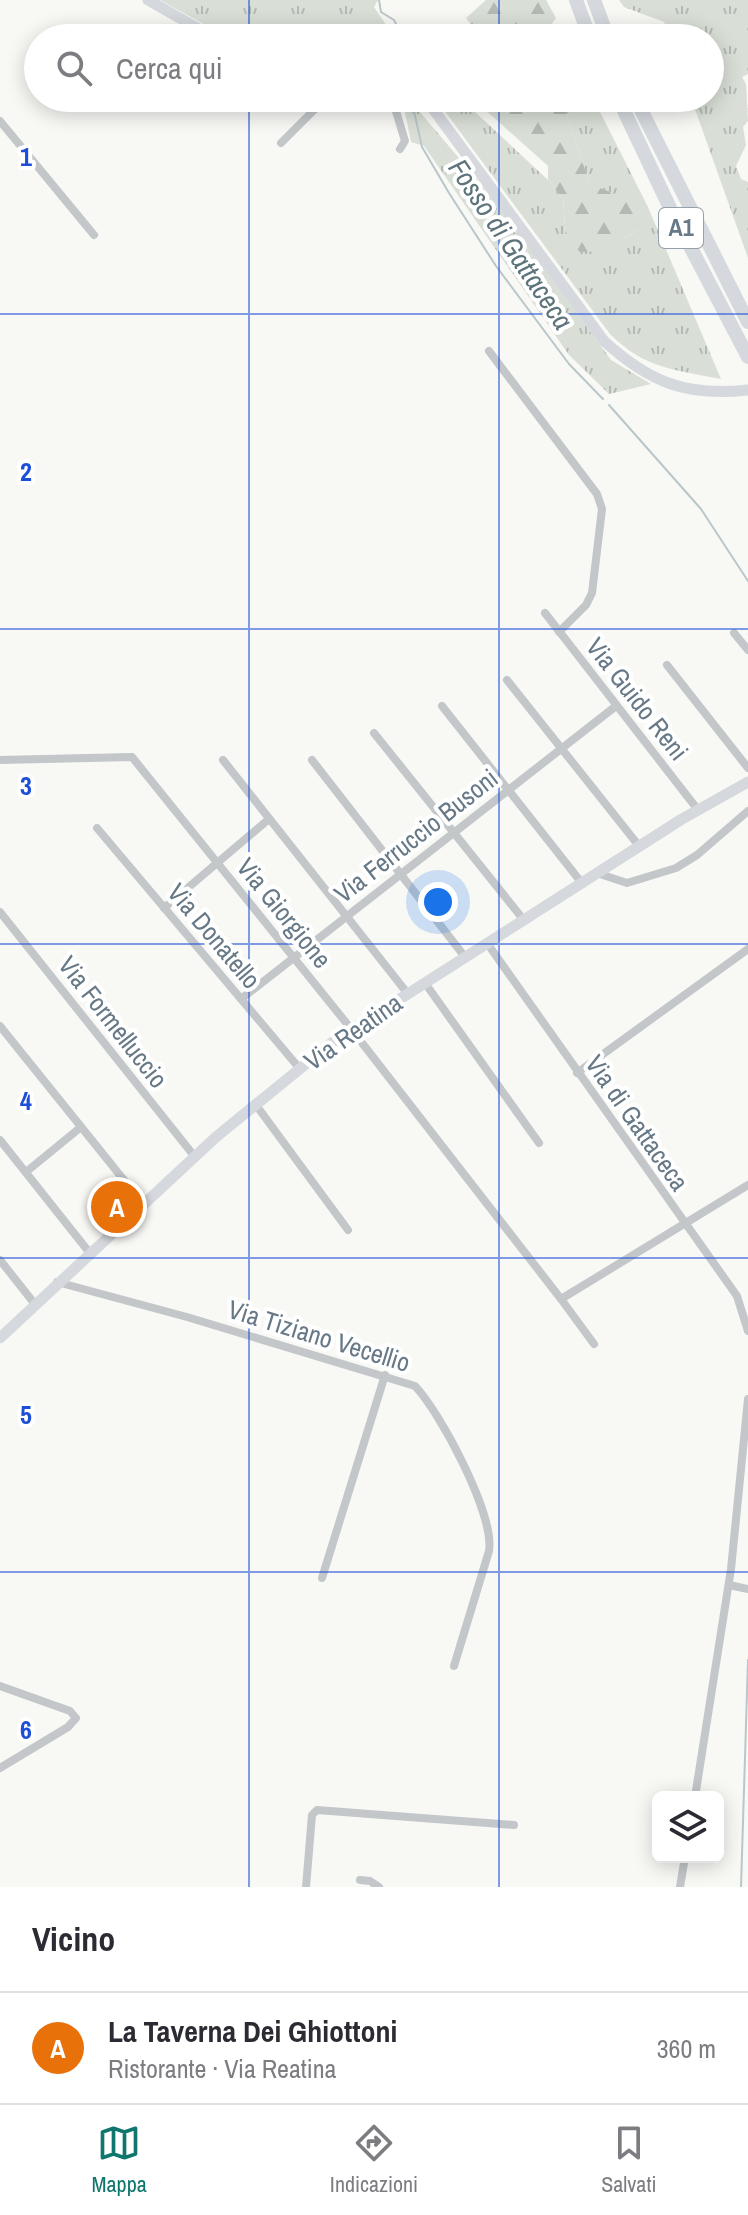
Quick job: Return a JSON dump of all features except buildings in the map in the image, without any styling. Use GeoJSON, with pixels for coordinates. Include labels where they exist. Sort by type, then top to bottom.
{"type":"FeatureCollection","features":[{"type":"Feature","properties":{"kind":"highway"},"geometry":{"type":"LineString","coordinates":[[576,0],[585,24]]}},
{"type":"Feature","properties":{"kind":"highway"},"geometry":{"type":"LineString","coordinates":[[594,0],[603,24]]}},
{"type":"Feature","properties":{"kind":"highway","name":"A1"},"geometry":{"type":"LineString","coordinates":[[625,112],[670,208],[748,357]]}},
{"type":"Feature","properties":{"kind":"highway","name":"A1"},"geometry":{"type":"LineString","coordinates":[[642,112],[748,322]]}},
{"type":"Feature","properties":{"kind":"street"},"geometry":{"type":"LineString","coordinates":[[148,0],[190,24]]}},
{"type":"Feature","properties":{"kind":"street"},"geometry":{"type":"LineString","coordinates":[[281,143],[312,112]]}},
{"type":"Feature","properties":{"kind":"street"},"geometry":{"type":"LineString","coordinates":[[396,112],[405,141],[400,149]]}},
{"type":"Feature","properties":{"kind":"street"},"geometry":{"type":"LineString","coordinates":[[435,112],[604,341],[639,371],[678,387],[718,392],[748,390]]}},
{"type":"Feature","properties":{"kind":"street"},"geometry":{"type":"LineString","coordinates":[[0,121],[94,235]]}},
{"type":"Feature","properties":{"kind":"street"},"geometry":{"type":"LineString","coordinates":[[489,351],[597,494],[602,509],[592,593],[586,605],[559,632]]}},
{"type":"Feature","properties":{"kind":"street","name":"Via Guido Reni"},"geometry":{"type":"LineString","coordinates":[[545,613],[698,810]]}},
{"type":"Feature","properties":{"kind":"street"},"geometry":{"type":"LineString","coordinates":[[734,633],[748,650]]}},
{"type":"Feature","properties":{"kind":"street"},"geometry":{"type":"LineString","coordinates":[[667,665],[748,768]]}},
{"type":"Feature","properties":{"kind":"street"},"geometry":{"type":"LineString","coordinates":[[507,680],[639,846]]}},
{"type":"Feature","properties":{"kind":"street"},"geometry":{"type":"LineString","coordinates":[[442,706],[581,882]]}},
{"type":"Feature","properties":{"kind":"street","name":"Via Ferruccio Busoni"},"geometry":{"type":"LineString","coordinates":[[241,999],[616,706]]}},
{"type":"Feature","properties":{"kind":"street"},"geometry":{"type":"LineString","coordinates":[[374,733],[523,919]]}},
{"type":"Feature","properties":{"kind":"street","name":"Via Giorgione"},"geometry":{"type":"LineString","coordinates":[[0,760],[132,757],[352,1030],[594,1344]]}},
{"type":"Feature","properties":{"kind":"street"},"geometry":{"type":"LineString","coordinates":[[223,760],[408,994]]}},
{"type":"Feature","properties":{"kind":"street"},"geometry":{"type":"LineString","coordinates":[[312,760],[465,957]]}},
{"type":"Feature","properties":{"kind":"street","name":"Via Reatina"},"geometry":{"type":"LineString","coordinates":[[0,1338],[34,1303],[195,1157],[352,1030],[581,882],[748,782]]}},
{"type":"Feature","properties":{"kind":"street"},"geometry":{"type":"LineString","coordinates":[[596,873],[627,883],[676,868],[697,855],[748,811]]}},
{"type":"Feature","properties":{"kind":"street"},"geometry":{"type":"LineString","coordinates":[[164,908],[269,819]]}},
{"type":"Feature","properties":{"kind":"street","name":"Via Donatello"},"geometry":{"type":"LineString","coordinates":[[97,828],[300,1069]]}},
{"type":"Feature","properties":{"kind":"street","name":"Via Formelluccio"},"geometry":{"type":"LineString","coordinates":[[0,912],[195,1157]]}},
{"type":"Feature","properties":{"kind":"street","name":"Via di Gattaceca"},"geometry":{"type":"LineString","coordinates":[[487,943],[737,1296],[748,1331]]}},
{"type":"Feature","properties":{"kind":"street"},"geometry":{"type":"LineString","coordinates":[[577,1073],[748,949]]}},
{"type":"Feature","properties":{"kind":"street"},"geometry":{"type":"LineString","coordinates":[[425,983],[539,1143]]}},
{"type":"Feature","properties":{"kind":"street"},"geometry":{"type":"LineString","coordinates":[[0,1026],[144,1205]]}},
{"type":"Feature","properties":{"kind":"street"},"geometry":{"type":"LineString","coordinates":[[256,1105],[348,1230]]}},
{"type":"Feature","properties":{"kind":"street"},"geometry":{"type":"LineString","coordinates":[[26,1172],[81,1127]]}},
{"type":"Feature","properties":{"kind":"street"},"geometry":{"type":"LineString","coordinates":[[0,1140],[89,1252]]}},
{"type":"Feature","properties":{"kind":"street"},"geometry":{"type":"LineString","coordinates":[[561,1299],[748,1185]]}},
{"type":"Feature","properties":{"kind":"street"},"geometry":{"type":"LineString","coordinates":[[0,1260],[34,1303]]}},
{"type":"Feature","properties":{"kind":"street","name":"Via Tiziano Vecellio"},"geometry":{"type":"LineString","coordinates":[[57,1282],[412,1383],[421,1392],[472,1481],[488,1533],[489,1551],[454,1666]]}},
{"type":"Feature","properties":{"kind":"street"},"geometry":{"type":"LineString","coordinates":[[322,1578],[385,1375]]}},
{"type":"Feature","properties":{"kind":"street"},"geometry":{"type":"LineString","coordinates":[[696,1791],[729,1585],[748,1399]]}},
{"type":"Feature","properties":{"kind":"street"},"geometry":{"type":"LineString","coordinates":[[729,1585],[748,1589]]}},
{"type":"Feature","properties":{"kind":"street"},"geometry":{"type":"LineString","coordinates":[[0,1686],[70,1711],[76,1718],[66,1729],[0,1768]]}},
{"type":"Feature","properties":{"kind":"street"},"geometry":{"type":"LineString","coordinates":[[306,1887],[312,1815],[317,1810],[514,1825]]}},
{"type":"Feature","properties":{"kind":"street"},"geometry":{"type":"LineString","coordinates":[[680,1887],[684,1863]]}},
{"type":"Feature","properties":{"kind":"street"},"geometry":{"type":"LineString","coordinates":[[360,1880],[370,1881],[379,1887]]}},
{"type":"Feature","properties":{"kind":"green space"},"geometry":{"type":"Polygon","coordinates":[[[160,0],[378,0],[374,7],[386,24],[204,24],[160,0]]]}},
{"type":"Feature","properties":{"kind":"green space"},"geometry":{"type":"Polygon","coordinates":[[[486,0],[546,0],[556,18],[552,24],[470,24],[466,18],[486,0]]]}},
{"type":"Feature","properties":{"kind":"green space"},"geometry":{"type":"Polygon","coordinates":[[[619,0],[748,0],[748,74],[742,77],[746,84],[748,121],[743,127],[746,145],[736,166],[741,179],[748,182],[748,258],[696,112],[724,112],[724,24],[665,24],[624,7],[619,0]]]}},
{"type":"Feature","properties":{"kind":"green space"},"geometry":{"type":"Polygon","coordinates":[[[405,112],[420,112],[492,197],[611,360],[651,384],[609,394],[569,355],[424,146],[411,142],[405,112]]]}},
{"type":"Feature","properties":{"kind":"green space"},"geometry":{"type":"Polygon","coordinates":[[[445,112],[475,112],[548,180],[563,199],[566,238],[618,242],[640,229],[590,184],[566,112],[600,112],[648,207],[721,379],[675,370],[649,361],[623,346],[610,334],[445,112]]]}},
{"type":"Feature","properties":{"kind":"green space"},"geometry":{"type":"Polygon","coordinates":[[[488,112],[566,112],[590,184],[648,207],[640,229],[618,242],[613,251],[580,252],[566,238],[563,199],[548,180],[548,166],[488,112]]]}},
{"type":"Feature","properties":{"kind":"waterway"},"geometry":{"type":"LineString","coordinates":[[379,0],[381,12],[396,24]]}},
{"type":"Feature","properties":{"kind":"waterway","name":"Fosso di Gattaceca"},"geometry":{"type":"LineString","coordinates":[[414,112],[422,147],[496,266],[569,364],[603,399]]}},
{"type":"Feature","properties":{"kind":"waterway","name":"Fosso di Gattaceca"},"geometry":{"type":"LineString","coordinates":[[609,405],[701,509],[748,581]]}},
{"type":"Feature","properties":{"kind":"waterway","name":"Fosso di Gattaceca"},"geometry":{"type":"LineString","coordinates":[[741,1887],[748,1660]]}},
{"type":"Feature","properties":{"kind":"place","name":"La Taverna Dei Ghiottoni"},"geometry":{"type":"Point","coordinates":[117,1207]}}]}
